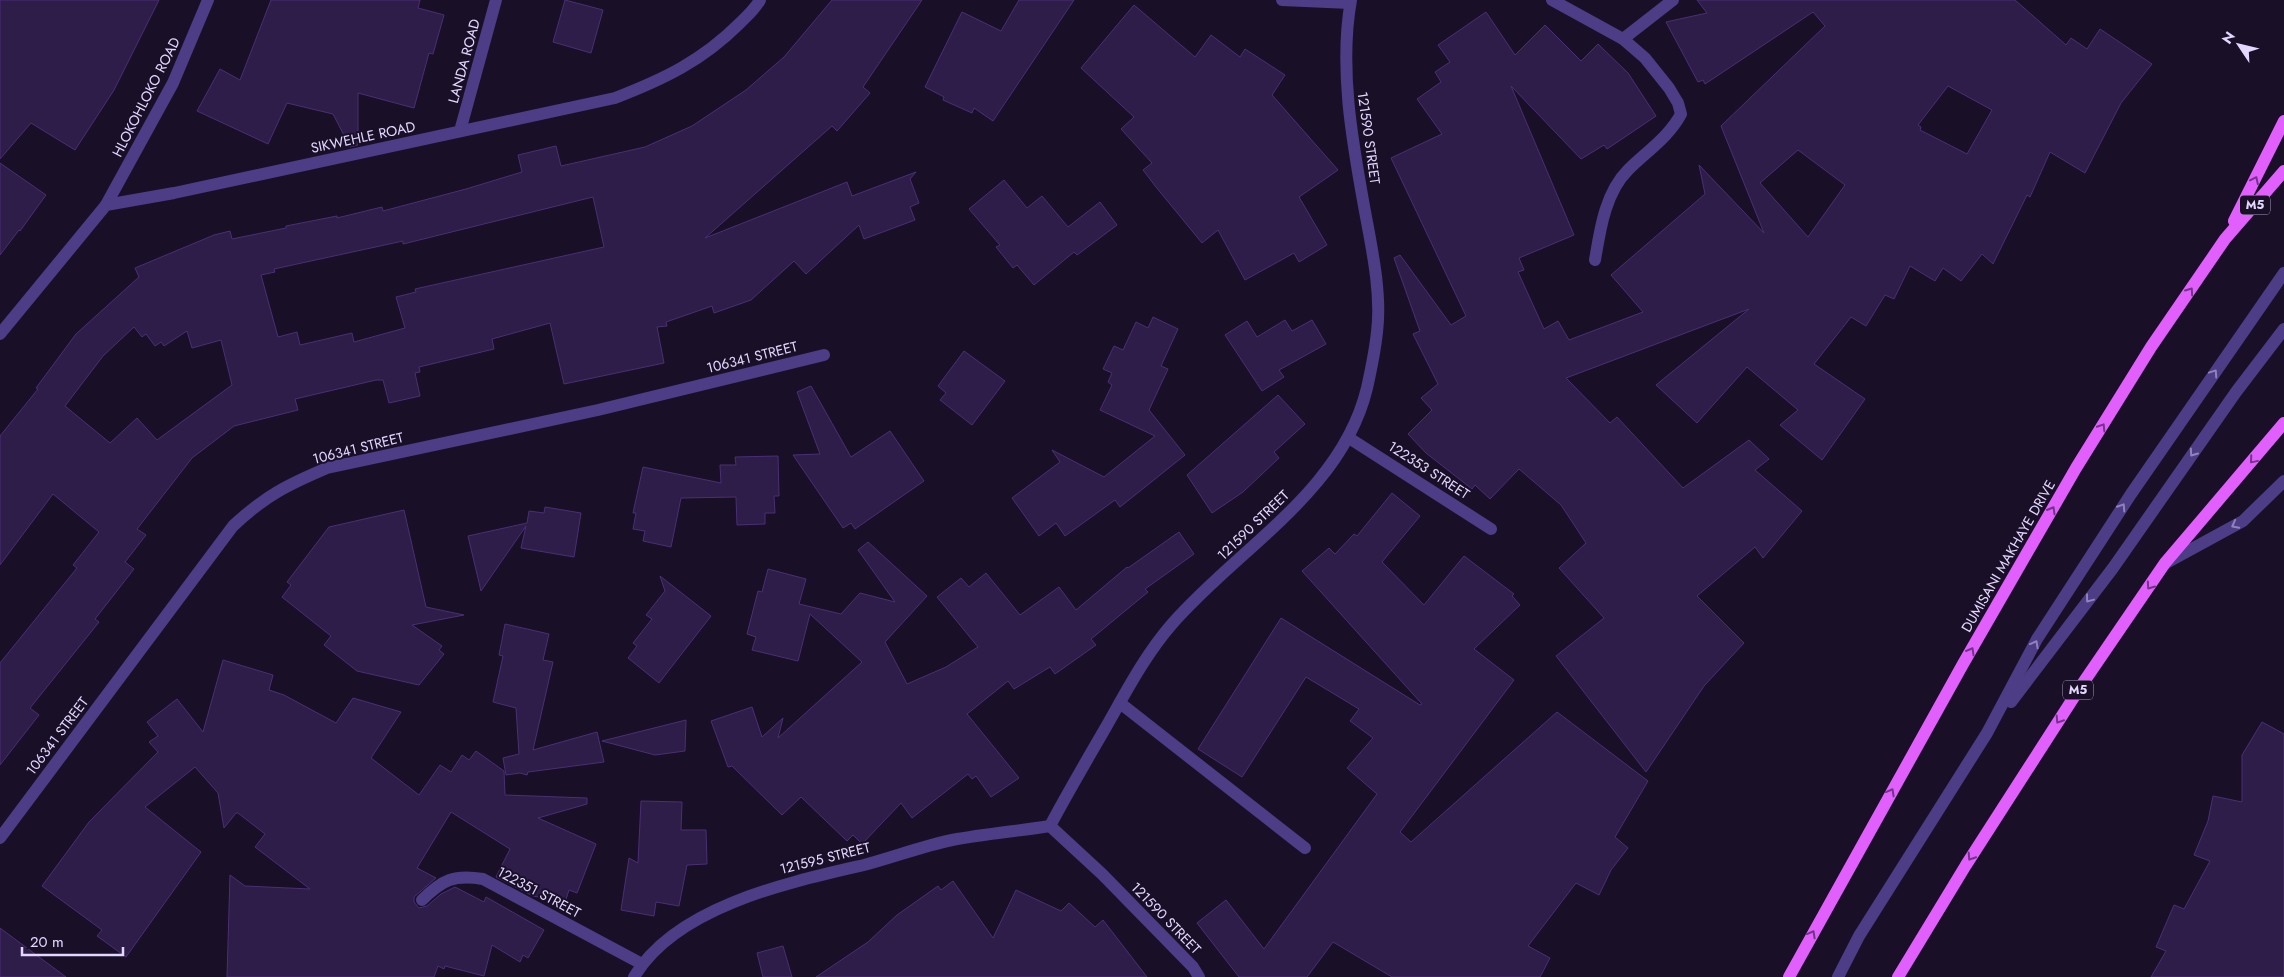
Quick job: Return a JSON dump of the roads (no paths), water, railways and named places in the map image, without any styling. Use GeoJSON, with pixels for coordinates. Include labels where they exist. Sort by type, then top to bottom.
{"type":"FeatureCollection","features":[{"type":"Feature","properties":{"kind":"main road"},"geometry":{"type":"LineString","coordinates":[[2225,239],[2284,121]]}},
{"type":"Feature","properties":{"kind":"main road","name":"DUMISANI MAKHAYE DRIVE"},"geometry":{"type":"LineString","coordinates":[[1788,977],[1963,664],[2076,468],[2151,347],[2225,239],[2284,171]]}},
{"type":"Feature","properties":{"kind":"main road","name":"M5"},"geometry":{"type":"LineString","coordinates":[[1898,977],[1966,865],[2083,683],[2165,563],[2284,423]]}},
{"type":"Feature","properties":{"kind":"street","name":"HLOKOHLOKO ROAD"},"geometry":{"type":"LineString","coordinates":[[106,204],[173,83],[208,0]]}},
{"type":"Feature","properties":{"kind":"street","name":"LANDA ROAD"},"geometry":{"type":"LineString","coordinates":[[460,131],[496,0]]}},
{"type":"Feature","properties":{"kind":"street","name":"SIKWEHLE ROAD"},"geometry":{"type":"LineString","coordinates":[[106,204],[174,193],[615,98],[658,82],[719,44],[760,0]]}},
{"type":"Feature","properties":{"kind":"street"},"geometry":{"type":"LineString","coordinates":[[1282,0],[1351,2]]}},
{"type":"Feature","properties":{"kind":"street"},"geometry":{"type":"LineString","coordinates":[[1552,0],[1623,38],[1645,58],[1669,88],[1678,103],[1681,114],[1675,124],[1627,171],[1616,186],[1600,230],[1595,260]]}},
{"type":"Feature","properties":{"kind":"street"},"geometry":{"type":"LineString","coordinates":[[1623,38],[1673,0]]}},
{"type":"Feature","properties":{"kind":"street","name":"121590 STREET"},"geometry":{"type":"LineString","coordinates":[[1199,977],[1193,967],[1102,874],[1050,826],[1073,782],[1134,678],[1171,624],[1311,490],[1335,460],[1349,438],[1367,388],[1378,331],[1376,269],[1361,191],[1347,88],[1351,2]]}},
{"type":"Feature","properties":{"kind":"street"},"geometry":{"type":"LineString","coordinates":[[0,334],[106,204]]}},
{"type":"Feature","properties":{"kind":"street"},"geometry":{"type":"LineString","coordinates":[[1838,977],[1859,936],[1987,734],[2037,639],[2120,510],[2284,273]]}},
{"type":"Feature","properties":{"kind":"street"},"geometry":{"type":"LineString","coordinates":[[1987,734],[2113,568],[2236,392],[2284,329]]}},
{"type":"Feature","properties":{"kind":"street","name":"106341 STREET"},"geometry":{"type":"LineString","coordinates":[[0,838],[233,526],[258,503],[290,484],[327,468],[598,410],[824,356]]}},
{"type":"Feature","properties":{"kind":"street","name":"122353 STREET"},"geometry":{"type":"LineString","coordinates":[[1349,438],[1491,529]]}},
{"type":"Feature","properties":{"kind":"street"},"geometry":{"type":"LineString","coordinates":[[2165,563],[2243,521],[2284,481]]}},
{"type":"Feature","properties":{"kind":"street"},"geometry":{"type":"LineString","coordinates":[[1120,703],[1305,848]]}},
{"type":"Feature","properties":{"kind":"street","name":"121595 STREET"},"geometry":{"type":"LineString","coordinates":[[634,977],[642,964],[682,930],[716,910],[782,884],[864,865],[952,840],[1050,826]]}},
{"type":"Feature","properties":{"kind":"street","name":"122351 STREET"},"geometry":{"type":"LineString","coordinates":[[422,900],[436,886],[451,879],[466,876],[483,880],[642,964]]}}]}
